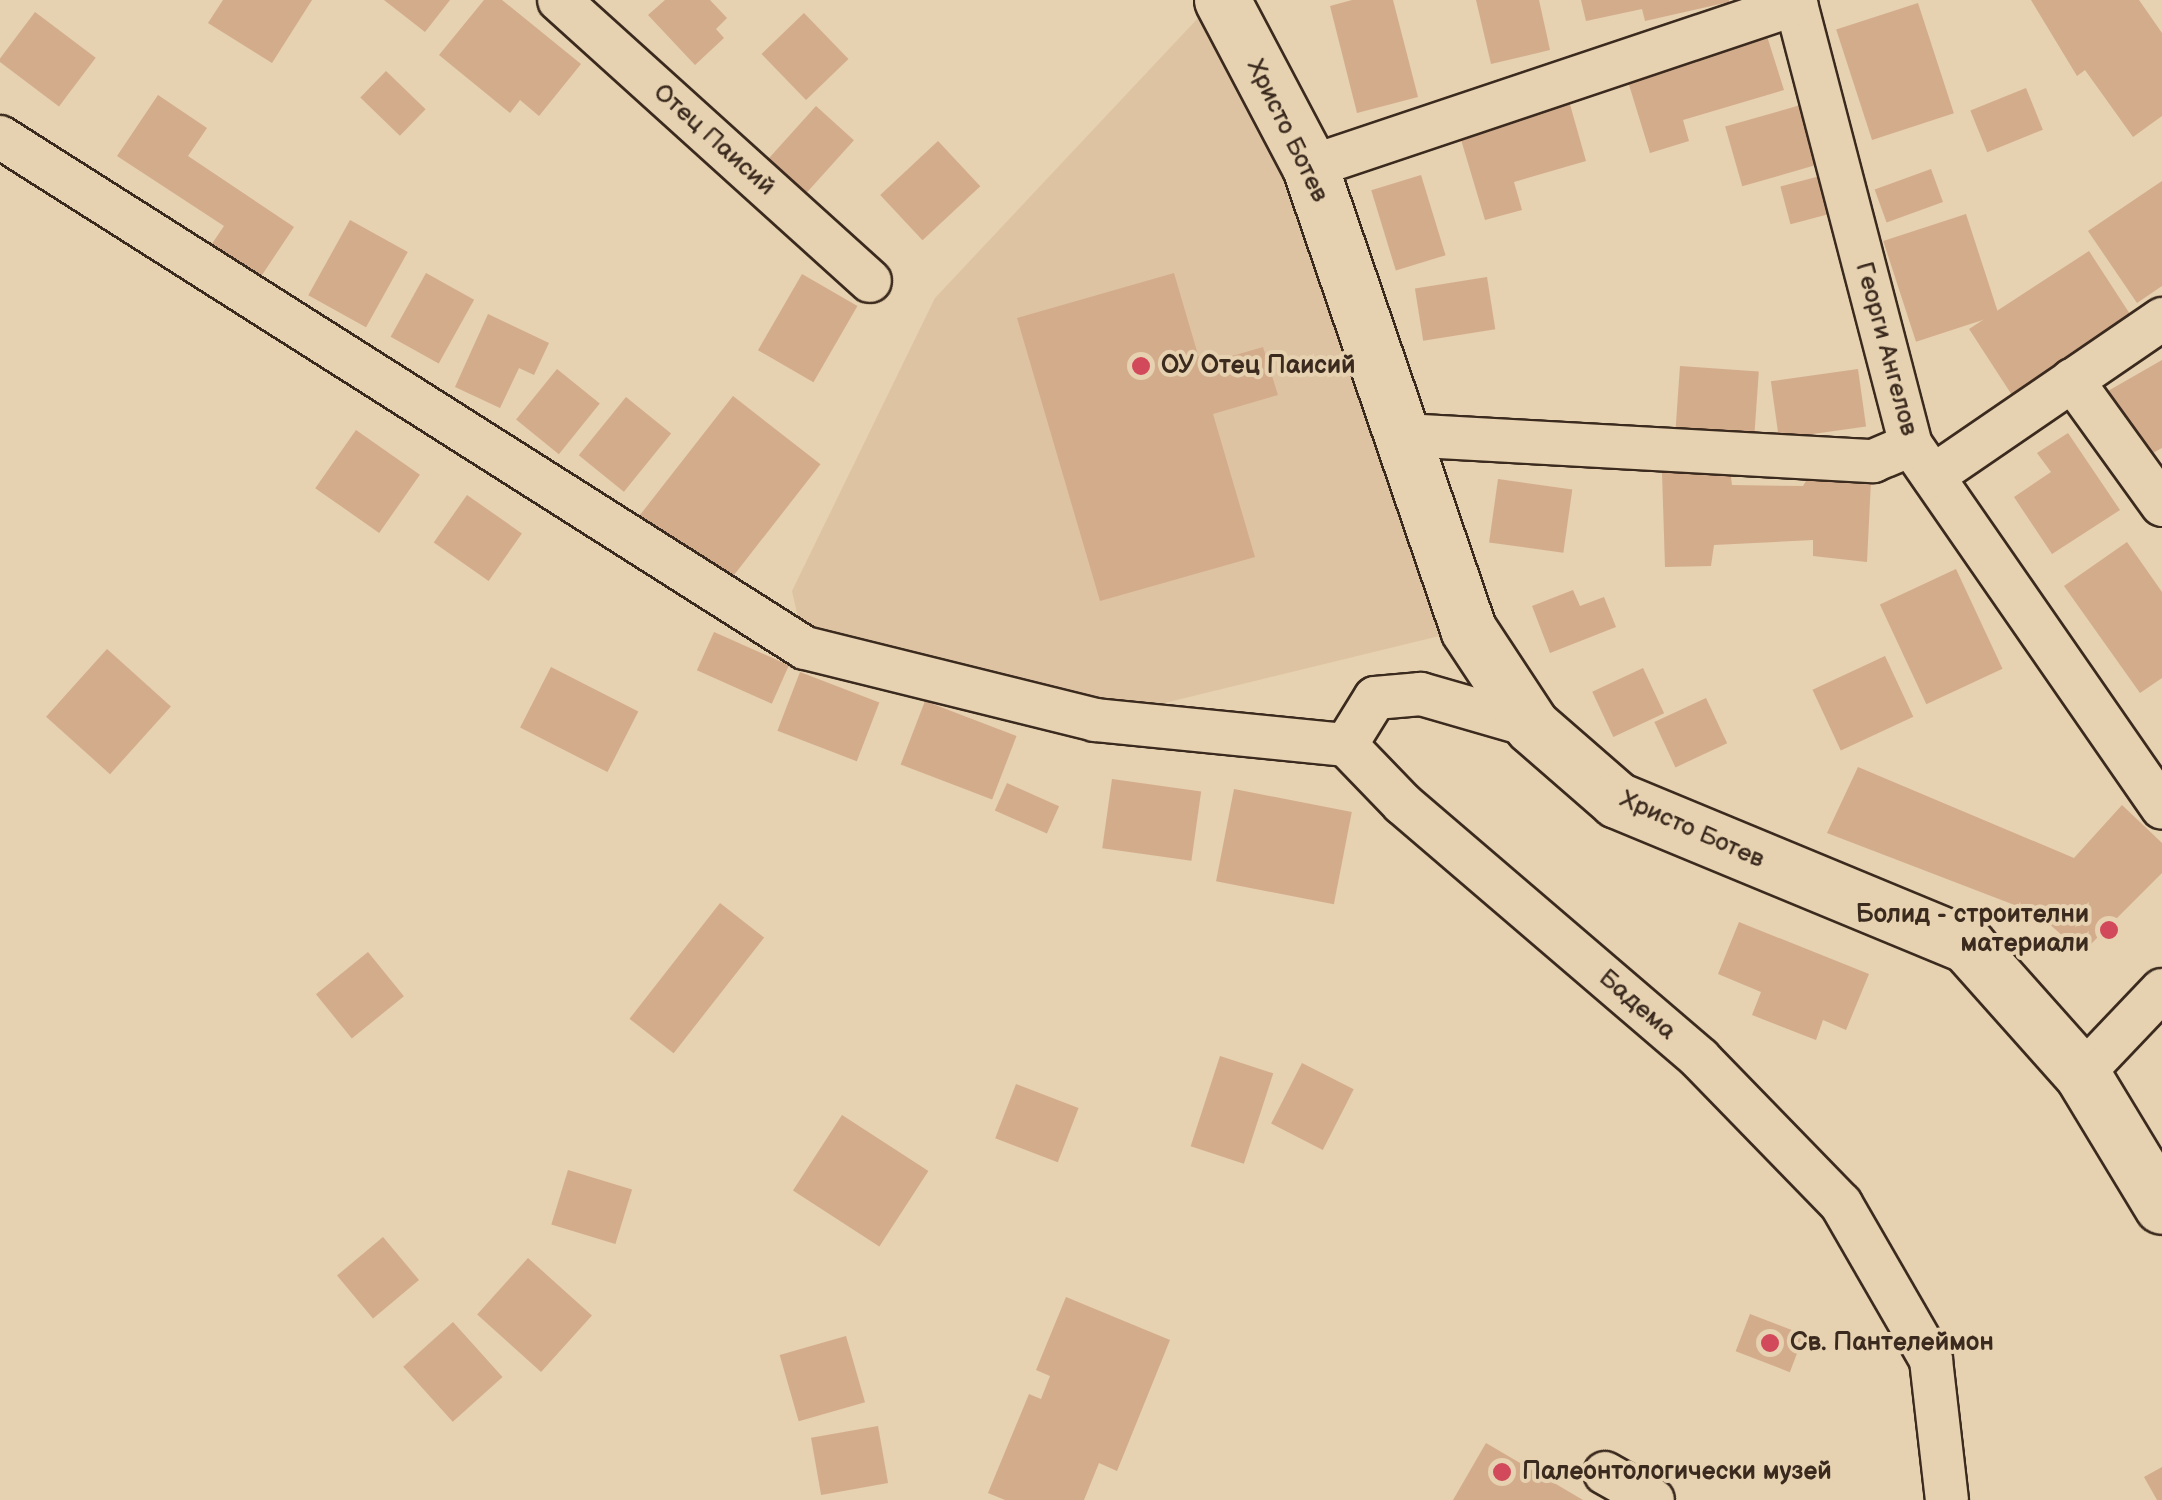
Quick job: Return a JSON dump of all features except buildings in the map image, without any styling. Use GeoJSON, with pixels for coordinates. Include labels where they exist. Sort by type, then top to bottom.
{"type":"FeatureCollection","features":[{"type":"Feature","properties":{"kind":"main road","name":"Христо Ботев"},"geometry":{"type":"LineString","coordinates":[[1222,0],[1310,167],[1468,629],[1532,726],[1617,800],[1968,946],[2082,1074],[2162,1206]]}},
{"type":"Feature","properties":{"kind":"street","name":"Отец Паисий"},"geometry":{"type":"LineString","coordinates":[[558,0],[870,281]]}},
{"type":"Feature","properties":{"kind":"street"},"geometry":{"type":"LineString","coordinates":[[1310,167],[1795,2]]}},
{"type":"Feature","properties":{"kind":"street","name":"Георги Ангелов"},"geometry":{"type":"LineString","coordinates":[[1795,2],[1922,460],[2162,807]]}},
{"type":"Feature","properties":{"kind":"street"},"geometry":{"type":"LineString","coordinates":[[0,137],[805,648],[1095,720],[1346,744],[1375,698],[1421,694],[1532,726]]}},
{"type":"Feature","properties":{"kind":"street"},"geometry":{"type":"LineString","coordinates":[[1404,435],[1873,462],[1922,460],[2072,380],[2162,319]]}},
{"type":"Feature","properties":{"kind":"street"},"geometry":{"type":"LineString","coordinates":[[2072,380],[2162,505]]}},
{"type":"Feature","properties":{"kind":"street","name":"Бадема"},"geometry":{"type":"LineString","coordinates":[[1346,744],[1403,804],[1700,1059],[1842,1204],[1931,1360],[1947,1500]]}},
{"type":"Feature","properties":{"kind":"street"},"geometry":{"type":"LineString","coordinates":[[2082,1074],[2162,990]]}},
{"type":"Feature","properties":{"kind":"street"},"geometry":{"type":"LineString","coordinates":[[1605,1473],[1653,1500]]}},
{"type":"Feature","properties":{"kind":"shaded area","name":"ОУ Отец Паисий"},"geometry":{"type":"Polygon","coordinates":[[[1215,0],[1468,629],[1095,720],[805,648],[792,591],[935,298],[1215,0]]]}},
{"type":"Feature","properties":{"kind":"place","name":"ОУ Отец Паисий"},"geometry":{"type":"Point","coordinates":[1141,366]}},
{"type":"Feature","properties":{"kind":"place","name":"Болид - строителни материали"},"geometry":{"type":"Point","coordinates":[2109,930]}},
{"type":"Feature","properties":{"kind":"place","name":"Св. Пантелеймон"},"geometry":{"type":"Point","coordinates":[1770,1343]}},
{"type":"Feature","properties":{"kind":"place","name":"Палеонтологически музей"},"geometry":{"type":"Point","coordinates":[1502,1472]}}]}
